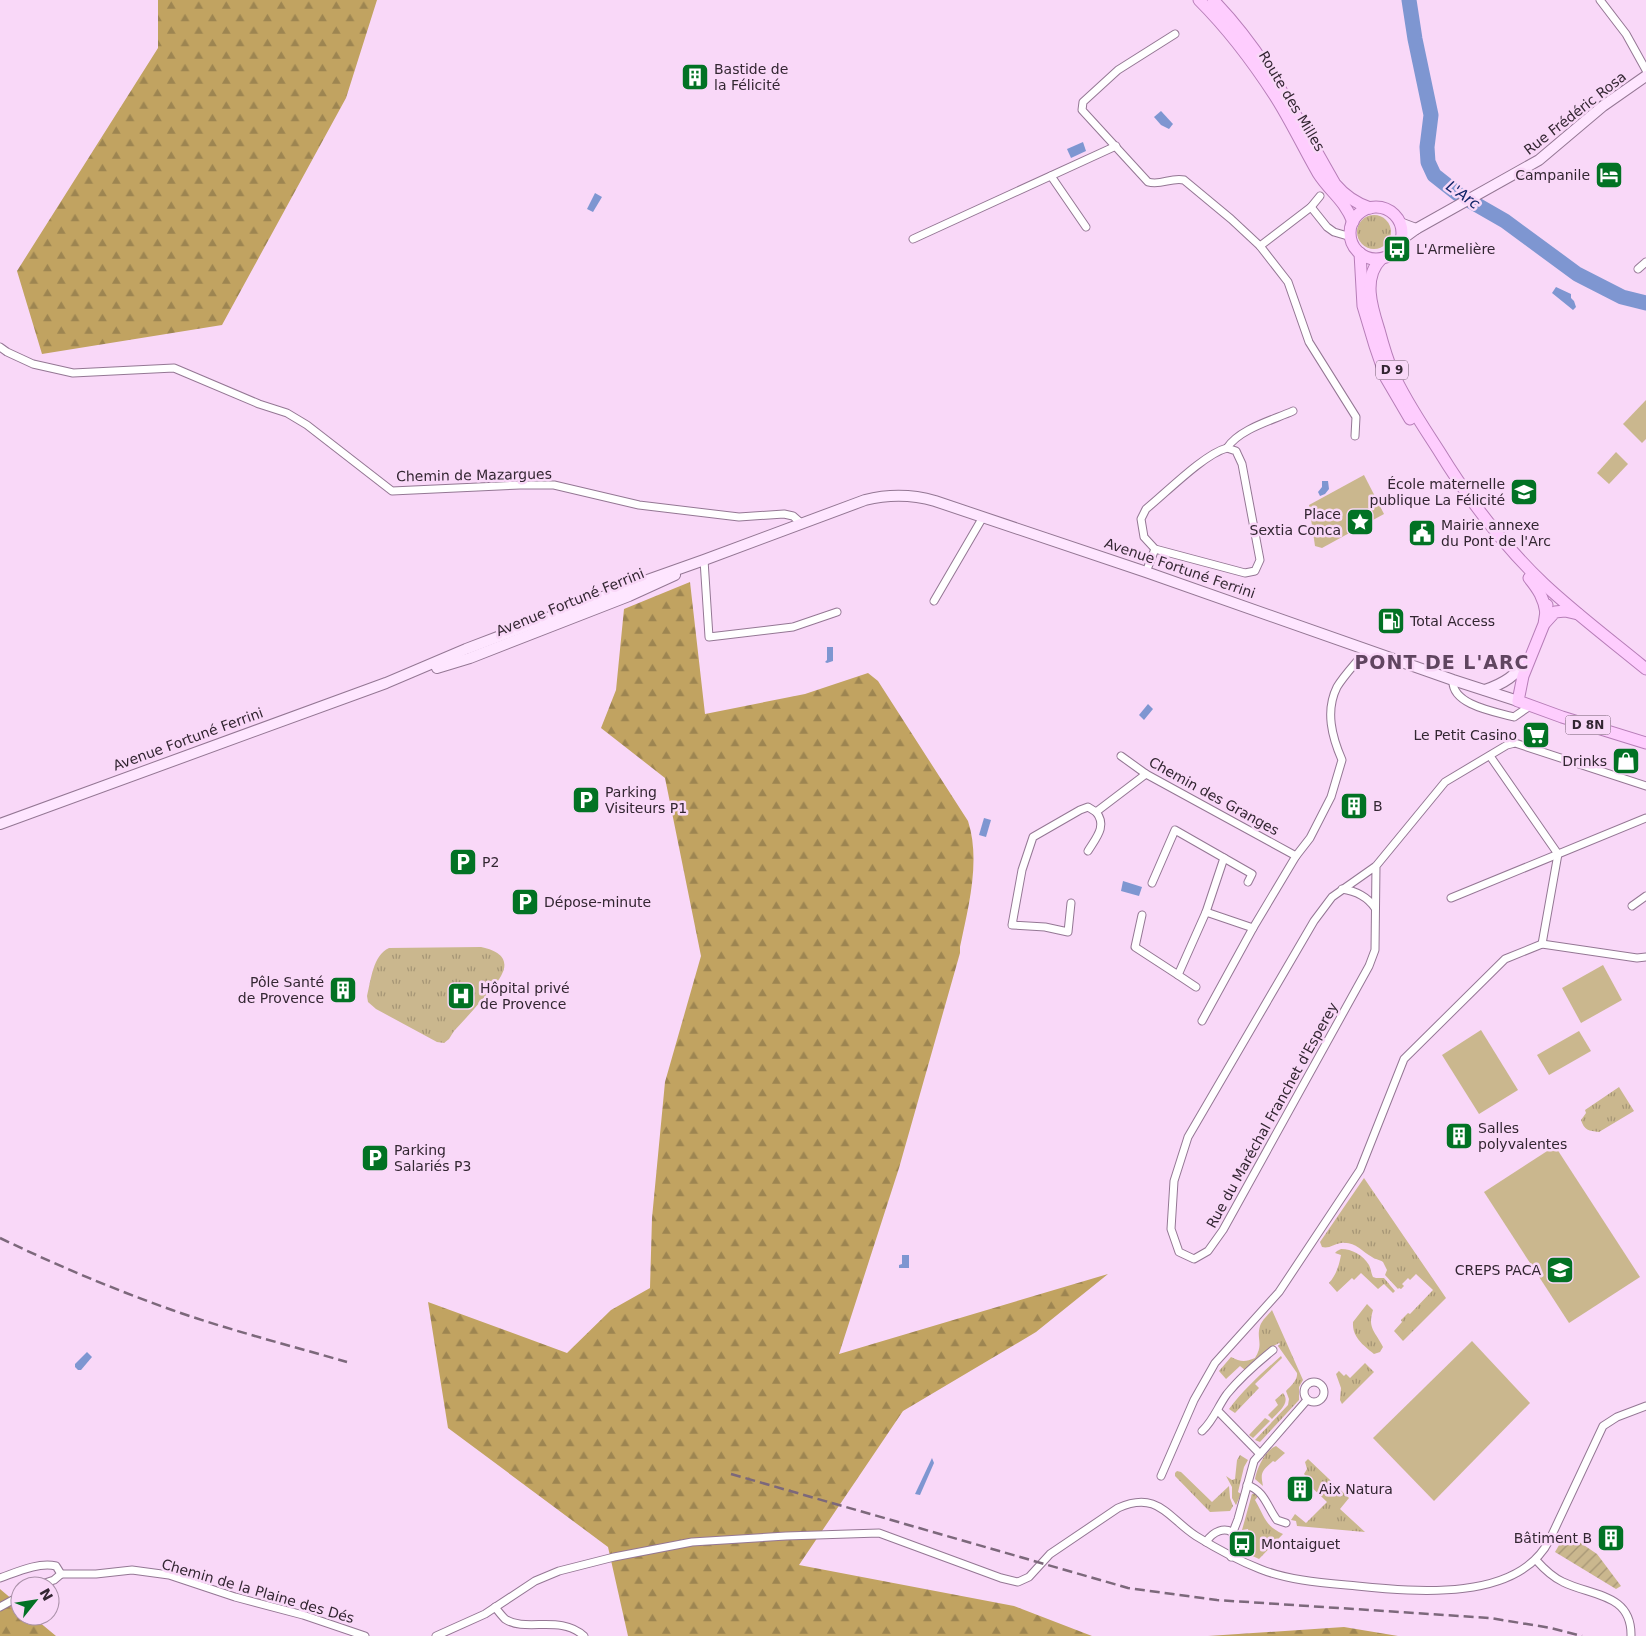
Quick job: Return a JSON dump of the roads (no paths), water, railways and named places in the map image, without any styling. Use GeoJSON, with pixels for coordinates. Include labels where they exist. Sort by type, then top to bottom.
{"type":"FeatureCollection","features":[{"type":"Feature","properties":{"kind":"main road","name":"Route des Milles"},"geometry":{"type":"LineString","coordinates":[[1199,0],[1260,73],[1320,175],[1346,207],[1349,231]]}},
{"type":"Feature","properties":{"kind":"main road","name":"Route des Milles"},"geometry":{"type":"LineString","coordinates":[[1213,0],[1225,12],[1264,63],[1283,92],[1335,184],[1344,195],[1356,203],[1370,208]]}},
{"type":"Feature","properties":{"kind":"main road","name":"Rue Frédéric Rosa"},"geometry":{"type":"LineString","coordinates":[[1401,240],[1539,160],[1604,106],[1646,76]]}},
{"type":"Feature","properties":{"kind":"main road"},"geometry":{"type":"LineString","coordinates":[[1370,208],[1388,210],[1400,223],[1402,232],[1397,249],[1381,259],[1366,257],[1360,254],[1354,246],[1349,231],[1360,213],[1370,208]]}},
{"type":"Feature","properties":{"kind":"main road"},"geometry":{"type":"LineString","coordinates":[[1400,223],[1419,228]]}},
{"type":"Feature","properties":{"kind":"main road","name":"D 9"},"geometry":{"type":"LineString","coordinates":[[1360,254],[1364,306],[1386,378],[1462,498],[1495,541],[1540,585],[1646,669]]}},
{"type":"Feature","properties":{"kind":"main road","name":"D 9"},"geometry":{"type":"LineString","coordinates":[[1381,259],[1374,266],[1371,278],[1371,304],[1394,374],[1418,426]]}},
{"type":"Feature","properties":{"kind":"main road","name":"Avenue Fortuné Ferrini"},"geometry":{"type":"LineString","coordinates":[[0,824],[386,683],[470,658],[637,593],[704,560],[801,523],[865,500],[880,496],[896,495],[921,497],[983,517],[1453,680],[1646,743]]}},
{"type":"Feature","properties":{"kind":"main road"},"geometry":{"type":"LineString","coordinates":[[1518,701],[1523,676],[1545,618],[1548,601],[1540,585]]}},
{"type":"Feature","properties":{"kind":"main road"},"geometry":{"type":"LineString","coordinates":[[1545,618],[1555,612],[1565,611],[1580,615]]}},
{"type":"Feature","properties":{"kind":"main road"},"geometry":{"type":"LineString","coordinates":[[1485,690],[1505,682],[1513,676],[1531,655]]}},
{"type":"Feature","properties":{"kind":"street"},"geometry":{"type":"LineString","coordinates":[[1600,0],[1626,34],[1646,70]]}},
{"type":"Feature","properties":{"kind":"street"},"geometry":{"type":"LineString","coordinates":[[1175,34],[1118,70],[1083,102],[1082,110],[1148,182],[1156,184],[1177,178],[1184,180],[1260,246],[1288,282],[1309,342],[1356,417],[1355,436]]}},
{"type":"Feature","properties":{"kind":"street"},"geometry":{"type":"LineString","coordinates":[[913,239],[1116,146]]}},
{"type":"Feature","properties":{"kind":"street"},"geometry":{"type":"LineString","coordinates":[[1051,176],[1086,227]]}},
{"type":"Feature","properties":{"kind":"street"},"geometry":{"type":"LineString","coordinates":[[1260,246],[1311,207],[1320,196]]}},
{"type":"Feature","properties":{"kind":"street"},"geometry":{"type":"LineString","coordinates":[[1311,207],[1327,227],[1334,232],[1349,231]]}},
{"type":"Feature","properties":{"kind":"street"},"geometry":{"type":"LineString","coordinates":[[1638,269],[1646,262]]}},
{"type":"Feature","properties":{"kind":"street","name":"Chemin de Mazargues"},"geometry":{"type":"LineString","coordinates":[[0,346],[7,352],[33,364],[73,373],[174,368],[259,404],[287,413],[307,425],[392,491],[510,485],[554,485],[639,505],[739,517],[784,514],[793,516],[801,523]]}},
{"type":"Feature","properties":{"kind":"street"},"geometry":{"type":"LineString","coordinates":[[1227,448],[1240,434],[1293,411]]}},
{"type":"Feature","properties":{"kind":"street"},"geometry":{"type":"LineString","coordinates":[[1227,448],[1236,451],[1242,464],[1260,560],[1255,571],[1245,573],[1155,549],[1144,537],[1141,519],[1146,509],[1219,450],[1227,448]]}},
{"type":"Feature","properties":{"kind":"street"},"geometry":{"type":"LineString","coordinates":[[934,601],[983,517]]}},
{"type":"Feature","properties":{"kind":"street"},"geometry":{"type":"LineString","coordinates":[[1146,572],[1155,549]]}},
{"type":"Feature","properties":{"kind":"street"},"geometry":{"type":"LineString","coordinates":[[704,560],[709,637],[793,627],[837,612]]}},
{"type":"Feature","properties":{"kind":"street"},"geometry":{"type":"LineString","coordinates":[[1202,1021],[1253,928],[1296,856],[1310,838],[1331,797],[1342,760],[1334,742],[1330,709],[1338,687],[1366,649]]}},
{"type":"Feature","properties":{"kind":"street"},"geometry":{"type":"LineString","coordinates":[[1453,680],[1454,689],[1459,698],[1473,705],[1514,717],[1530,706]]}},
{"type":"Feature","properties":{"kind":"street"},"geometry":{"type":"LineString","coordinates":[[1376,866],[1445,782],[1508,745],[1516,743],[1646,786]]}},
{"type":"Feature","properties":{"kind":"street","name":"Chemin des Granges"},"geometry":{"type":"LineString","coordinates":[[1120,756],[1146,774],[1296,856]]}},
{"type":"Feature","properties":{"kind":"street"},"geometry":{"type":"LineString","coordinates":[[1490,756],[1558,854],[1542,944]]}},
{"type":"Feature","properties":{"kind":"street"},"geometry":{"type":"LineString","coordinates":[[1096,812],[1146,774]]}},
{"type":"Feature","properties":{"kind":"street"},"geometry":{"type":"LineString","coordinates":[[1071,903],[1068,932],[1012,924],[1022,870],[1033,837],[1088,807],[1100,817],[1102,825],[1099,834],[1088,851]]}},
{"type":"Feature","properties":{"kind":"street"},"geometry":{"type":"LineString","coordinates":[[1451,898],[1646,818]]}},
{"type":"Feature","properties":{"kind":"street"},"geometry":{"type":"LineString","coordinates":[[1152,883],[1175,830],[1252,874],[1248,882]]}},
{"type":"Feature","properties":{"kind":"street"},"geometry":{"type":"LineString","coordinates":[[1178,975],[1206,912],[1224,858]]}},
{"type":"Feature","properties":{"kind":"street","name":"Rue du Maréchal Franchet d'Esperey"},"geometry":{"type":"LineString","coordinates":[[1376,866],[1374,950],[1369,966],[1223,1230],[1208,1251],[1194,1259],[1179,1252],[1171,1229],[1174,1181],[1188,1137],[1314,921],[1332,896],[1376,866]]}},
{"type":"Feature","properties":{"kind":"street"},"geometry":{"type":"LineString","coordinates":[[1342,889],[1353,890],[1370,900],[1376,909]]}},
{"type":"Feature","properties":{"kind":"street"},"geometry":{"type":"LineString","coordinates":[[1632,906],[1646,896]]}},
{"type":"Feature","properties":{"kind":"street"},"geometry":{"type":"LineString","coordinates":[[1206,912],[1253,928]]}},
{"type":"Feature","properties":{"kind":"street"},"geometry":{"type":"LineString","coordinates":[[1142,915],[1135,947],[1196,987]]}},
{"type":"Feature","properties":{"kind":"street"},"geometry":{"type":"LineString","coordinates":[[1161,1476],[1194,1400],[1215,1363],[1279,1292],[1360,1170],[1404,1059],[1505,959],[1542,944],[1637,958],[1646,957]]}},
{"type":"Feature","properties":{"kind":"street"},"geometry":{"type":"LineString","coordinates":[[1202,1431],[1218,1411],[1226,1395],[1253,1367],[1273,1350]]}},
{"type":"Feature","properties":{"kind":"street"},"geometry":{"type":"LineString","coordinates":[[1233,1532],[1254,1462],[1307,1400]]}},
{"type":"Feature","properties":{"kind":"street"},"geometry":{"type":"LineString","coordinates":[[436,1636],[485,1614],[535,1581],[559,1571],[614,1557],[692,1542],[786,1536],[879,1534],[1001,1578],[1018,1582],[1029,1576],[1050,1554],[1129,1502],[1146,1502],[1158,1506],[1194,1535],[1231,1557],[1270,1573],[1315,1582],[1435,1591],[1451,1590],[1497,1581],[1520,1572],[1536,1560],[1546,1546],[1603,1426],[1617,1417],[1646,1406]]}},
{"type":"Feature","properties":{"kind":"street"},"geometry":{"type":"LineString","coordinates":[[1218,1411],[1260,1454]]}},
{"type":"Feature","properties":{"kind":"street"},"geometry":{"type":"LineString","coordinates":[[1248,1485],[1257,1489],[1263,1495],[1277,1520],[1286,1523]]}},
{"type":"Feature","properties":{"kind":"street"},"geometry":{"type":"LineString","coordinates":[[1206,1542],[1210,1536],[1220,1530],[1233,1532],[1236,1535],[1237,1545],[1231,1557]]}},
{"type":"Feature","properties":{"kind":"street"},"geometry":{"type":"LineString","coordinates":[[1536,1560],[1564,1583],[1603,1595],[1615,1601],[1626,1613],[1631,1628],[1630,1636]]}},
{"type":"Feature","properties":{"kind":"street","name":"Chemin de la Plaine des Dés"},"geometry":{"type":"LineString","coordinates":[[0,1578],[32,1567],[46,1565],[56,1566],[61,1574],[96,1574],[132,1570],[169,1575],[235,1597],[302,1614],[365,1636]]}},
{"type":"Feature","properties":{"kind":"street"},"geometry":{"type":"LineString","coordinates":[[495,1607],[505,1618],[514,1623],[562,1624],[584,1636]]}},
{"type":"Feature","properties":{"kind":"water"},"geometry":{"type":"Polygon","coordinates":[[[1161,111],[1173,124],[1169,129],[1161,125],[1154,117],[1161,111]]]}},
{"type":"Feature","properties":{"kind":"water"},"geometry":{"type":"Polygon","coordinates":[[[1083,142],[1086,151],[1071,158],[1067,149],[1083,142]]]}},
{"type":"Feature","properties":{"kind":"water"},"geometry":{"type":"Polygon","coordinates":[[[595,193],[602,197],[593,212],[587,209],[595,193]]]}},
{"type":"Feature","properties":{"kind":"water"},"geometry":{"type":"Polygon","coordinates":[[[1556,287],[1571,294],[1576,307],[1573,310],[1552,293],[1556,287]]]}},
{"type":"Feature","properties":{"kind":"water"},"geometry":{"type":"Polygon","coordinates":[[[1322,481],[1328,481],[1329,489],[1320,496],[1318,492],[1322,487],[1322,481]]]}},
{"type":"Feature","properties":{"kind":"water"},"geometry":{"type":"Polygon","coordinates":[[[827,647],[833,647],[833,661],[827,663],[825,662],[827,660],[827,647]]]}},
{"type":"Feature","properties":{"kind":"water"},"geometry":{"type":"Polygon","coordinates":[[[1148,704],[1153,709],[1144,720],[1139,715],[1148,704]]]}},
{"type":"Feature","properties":{"kind":"water"},"geometry":{"type":"Polygon","coordinates":[[[984,818],[991,820],[986,837],[979,835],[984,818]]]}},
{"type":"Feature","properties":{"kind":"water"},"geometry":{"type":"Polygon","coordinates":[[[1123,881],[1142,887],[1139,896],[1121,891],[1123,881]]]}},
{"type":"Feature","properties":{"kind":"water"},"geometry":{"type":"Polygon","coordinates":[[[902,1255],[909,1255],[909,1268],[899,1268],[899,1265],[902,1264],[902,1255]]]}},
{"type":"Feature","properties":{"kind":"water"},"geometry":{"type":"Polygon","coordinates":[[[87,1352],[92,1357],[81,1370],[78,1370],[75,1364],[87,1352]]]}},
{"type":"Feature","properties":{"kind":"water"},"geometry":{"type":"Polygon","coordinates":[[[932,1458],[934,1463],[920,1495],[915,1494],[932,1458]]]}},
{"type":"Feature","properties":{"kind":"waterway","name":"L'Arc"},"geometry":{"type":"LineString","coordinates":[[1409,0],[1431,115],[1427,147],[1428,162],[1434,175],[1458,194],[1505,221],[1577,274],[1622,297],[1646,303]]}},
{"type":"Feature","properties":{"kind":"railway"},"geometry":{"type":"LineString","coordinates":[[0,1238],[42,1258],[172,1310],[237,1331],[347,1362]]}},
{"type":"Feature","properties":{"kind":"railway"},"geometry":{"type":"LineString","coordinates":[[731,1474],[1128,1588],[1217,1600],[1490,1618],[1551,1628],[1582,1636]]}},
{"type":"Feature","properties":{"kind":"place","name":"Bastide de la Félicité"},"geometry":{"type":"Point","coordinates":[695,77]}},
{"type":"Feature","properties":{"kind":"place","name":"Campanile"},"geometry":{"type":"Point","coordinates":[1609,175]}},
{"type":"Feature","properties":{"kind":"place","name":"L'Armelière"},"geometry":{"type":"Point","coordinates":[1397,249]}},
{"type":"Feature","properties":{"kind":"place","name":"École maternelle publique La Félicité"},"geometry":{"type":"Point","coordinates":[1524,492]}},
{"type":"Feature","properties":{"kind":"place","name":"Place Sextia Conca"},"geometry":{"type":"Point","coordinates":[1360,522]}},
{"type":"Feature","properties":{"kind":"place","name":"Mairie annexe du Pont de l'Arc"},"geometry":{"type":"Point","coordinates":[1422,533]}},
{"type":"Feature","properties":{"kind":"place","name":"Total Access"},"geometry":{"type":"Point","coordinates":[1391,621]}},
{"type":"Feature","properties":{"kind":"place","name":"Le Petit Casino"},"geometry":{"type":"Point","coordinates":[1536,735]}},
{"type":"Feature","properties":{"kind":"place","name":"Drinks"},"geometry":{"type":"Point","coordinates":[1626,761]}},
{"type":"Feature","properties":{"kind":"place","name":"Parking Visiteurs P1"},"geometry":{"type":"Point","coordinates":[586,800]}},
{"type":"Feature","properties":{"kind":"place","name":"B"},"geometry":{"type":"Point","coordinates":[1354,806]}},
{"type":"Feature","properties":{"kind":"place","name":"P2"},"geometry":{"type":"Point","coordinates":[463,862]}},
{"type":"Feature","properties":{"kind":"place","name":"Dépose-minute"},"geometry":{"type":"Point","coordinates":[525,902]}},
{"type":"Feature","properties":{"kind":"place","name":"Pôle Santé de Provence"},"geometry":{"type":"Point","coordinates":[343,990]}},
{"type":"Feature","properties":{"kind":"place","name":"Hôpital privé de Provence"},"geometry":{"type":"Point","coordinates":[461,996]}},
{"type":"Feature","properties":{"kind":"place","name":"Salles polyvalentes"},"geometry":{"type":"Point","coordinates":[1459,1136]}},
{"type":"Feature","properties":{"kind":"place","name":"Parking Salariés P3"},"geometry":{"type":"Point","coordinates":[375,1158]}},
{"type":"Feature","properties":{"kind":"place","name":"CREPS PACA"},"geometry":{"type":"Point","coordinates":[1560,1270]}},
{"type":"Feature","properties":{"kind":"place","name":"Aix Natura"},"geometry":{"type":"Point","coordinates":[1300,1489]}},
{"type":"Feature","properties":{"kind":"place","name":"Bâtiment B"},"geometry":{"type":"Point","coordinates":[1611,1538]}},
{"type":"Feature","properties":{"kind":"place","name":"Montaiguet"},"geometry":{"type":"Point","coordinates":[1242,1544]}},
{"type":"Feature","properties":{"kind":"district","name":"PONT DE L'ARC"},"geometry":{"type":"Point","coordinates":[1442,662]}}]}
